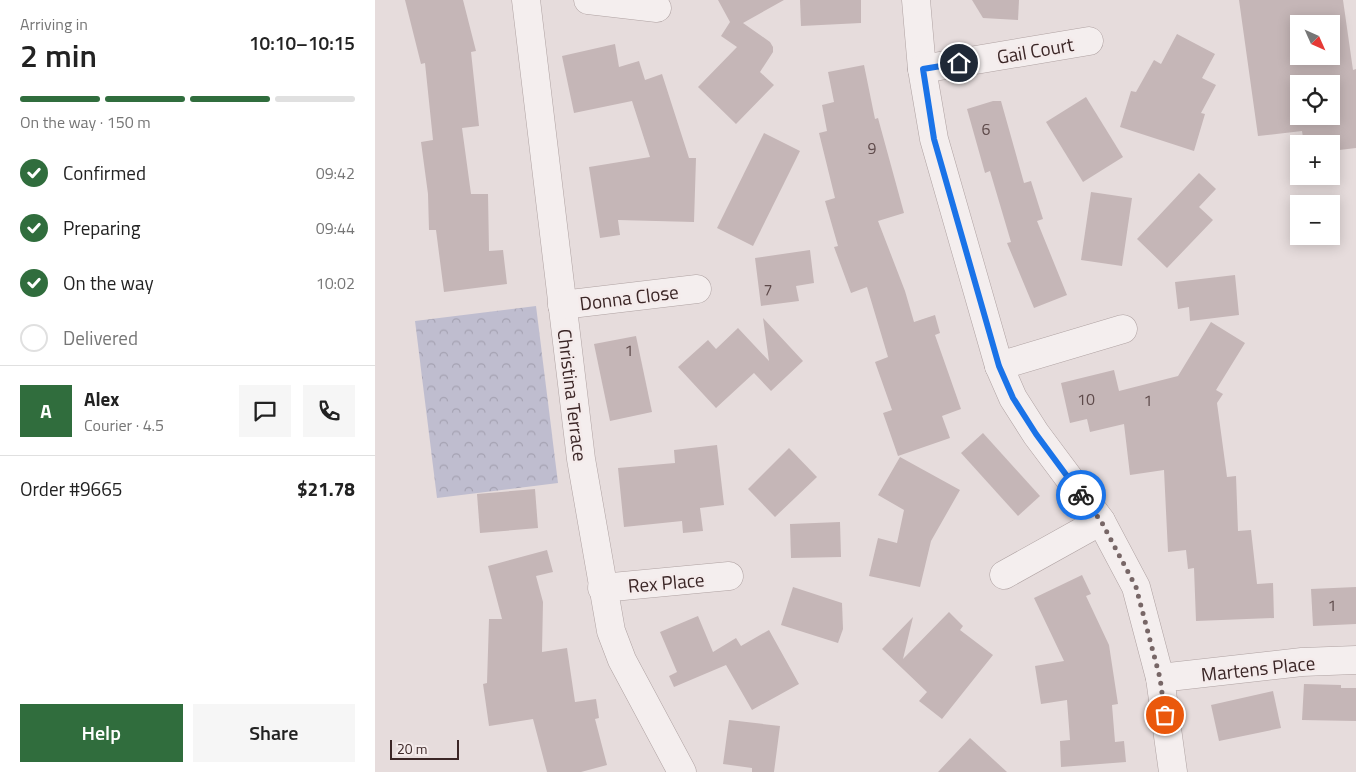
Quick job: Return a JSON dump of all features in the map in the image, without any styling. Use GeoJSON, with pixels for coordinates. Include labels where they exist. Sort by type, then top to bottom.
{"type":"FeatureCollection","features":[{"type":"Feature","properties":{"kind":"street","name":"Christina Terrace"},"geometry":{"type":"LineString","coordinates":[[526,0],[581,459],[602,588],[611,631],[622,660],[682,772]]}},
{"type":"Feature","properties":{"kind":"street"},"geometry":{"type":"LineString","coordinates":[[588,0],[657,8]]}},
{"type":"Feature","properties":{"kind":"street"},"geometry":{"type":"LineString","coordinates":[[916,0],[923,69],[934,139],[999,366],[1013,398],[1031,427],[1101,521],[1136,587],[1160,678],[1173,772]]}},
{"type":"Feature","properties":{"kind":"street","name":"Gail Court"},"geometry":{"type":"LineString","coordinates":[[923,69],[1089,41]]}},
{"type":"Feature","properties":{"kind":"street","name":"Donna Close"},"geometry":{"type":"LineString","coordinates":[[562,305],[697,289]]}},
{"type":"Feature","properties":{"kind":"street"},"geometry":{"type":"LineString","coordinates":[[999,366],[1123,329]]}},
{"type":"Feature","properties":{"kind":"street"},"geometry":{"type":"LineString","coordinates":[[1004,575],[1101,521]]}},
{"type":"Feature","properties":{"kind":"street","name":"Rex Place"},"geometry":{"type":"LineString","coordinates":[[602,588],[729,576]]}},
{"type":"Feature","properties":{"kind":"street","name":"Martens Place"},"geometry":{"type":"LineString","coordinates":[[1160,678],[1302,662],[1356,660]]}},
{"type":"Feature","properties":{"kind":"green space"},"geometry":{"type":"Polygon","coordinates":[[[536,306],[558,483],[437,498],[415,321],[536,306]]]}},
{"type":"Feature","properties":{"kind":"building"},"geometry":{"type":"Polygon","coordinates":[[[405,0],[463,0],[476,51],[471,52],[479,126],[462,128],[471,194],[488,194],[489,251],[503,250],[507,284],[444,292],[436,230],[429,230],[428,194],[421,142],[433,140],[425,63],[421,64],[405,0]]]}},
{"type":"Feature","properties":{"kind":"building"},"geometry":{"type":"Polygon","coordinates":[[[718,0],[784,0],[743,23],[770,42],[773,47],[773,52],[760,72],[774,85],[736,124],[698,87],[737,47],[721,36],[730,22],[718,0]]]}},
{"type":"Feature","properties":{"kind":"building"},"geometry":{"type":"Polygon","coordinates":[[[800,0],[861,0],[861,23],[801,26],[800,0]]]}},
{"type":"Feature","properties":{"kind":"building"},"geometry":{"type":"Polygon","coordinates":[[[972,0],[1019,0],[1018,20],[983,18],[972,0]]]}},
{"type":"Feature","properties":{"kind":"building"},"geometry":{"type":"Polygon","coordinates":[[[1239,0],[1343,0],[1353,70],[1356,69],[1356,148],[1340,150],[1340,135],[1303,135],[1302,131],[1258,136],[1239,0]]]}},
{"type":"Feature","properties":{"kind":"building"},"geometry":{"type":"Polygon","coordinates":[[[1177,34],[1215,54],[1202,78],[1216,85],[1201,113],[1205,114],[1194,151],[1120,127],[1131,91],[1136,92],[1154,60],[1161,64],[1177,34]]]}},
{"type":"Feature","properties":{"kind":"building"},"geometry":{"type":"Polygon","coordinates":[[[615,44],[619,67],[639,61],[645,80],[662,74],[689,158],[696,158],[694,222],[618,220],[620,235],[600,238],[589,167],[650,157],[632,101],[574,113],[562,56],[615,44]]]}},
{"type":"Feature","properties":{"kind":"building"},"geometry":{"type":"Polygon","coordinates":[[[864,65],[875,119],[878,118],[904,213],[878,221],[905,291],[914,322],[935,315],[940,333],[935,335],[961,409],[942,416],[950,438],[898,456],[883,413],[892,410],[875,362],[888,357],[867,287],[851,293],[834,247],[838,246],[825,201],[835,198],[819,133],[827,131],[822,105],[834,102],[828,72],[864,65]]]}},
{"type":"Feature","properties":{"kind":"building"},"geometry":{"type":"Polygon","coordinates":[[[1086,97],[1123,157],[1083,182],[1046,122],[1086,97]]]}},
{"type":"Feature","properties":{"kind":"building"},"geometry":{"type":"Polygon","coordinates":[[[993,101],[1001,101],[1024,183],[1031,181],[1043,219],[1037,221],[1067,295],[1034,308],[1007,243],[1011,242],[990,171],[985,173],[967,109],[993,101]]]}},
{"type":"Feature","properties":{"kind":"building"},"geometry":{"type":"Polygon","coordinates":[[[764,133],[800,151],[753,246],[717,228],[764,133]]]}},
{"type":"Feature","properties":{"kind":"building"},"geometry":{"type":"Polygon","coordinates":[[[1199,173],[1216,189],[1199,207],[1213,220],[1167,268],[1137,239],[1199,173]]]}},
{"type":"Feature","properties":{"kind":"building"},"geometry":{"type":"Polygon","coordinates":[[[1091,192],[1132,198],[1122,266],[1081,260],[1091,192]]]}},
{"type":"Feature","properties":{"kind":"building"},"geometry":{"type":"Polygon","coordinates":[[[810,250],[814,283],[796,286],[799,301],[761,306],[755,258],[810,250]]]}},
{"type":"Feature","properties":{"kind":"building"},"geometry":{"type":"Polygon","coordinates":[[[1235,275],[1239,315],[1190,321],[1189,307],[1178,309],[1175,282],[1235,275]]]}},
{"type":"Feature","properties":{"kind":"building"},"geometry":{"type":"Polygon","coordinates":[[[763,318],[803,361],[771,391],[754,373],[716,408],[678,367],[708,340],[716,349],[738,328],[769,361],[763,318]]]}},
{"type":"Feature","properties":{"kind":"building"},"geometry":{"type":"Polygon","coordinates":[[[1211,322],[1245,343],[1216,390],[1223,394],[1217,403],[1227,477],[1236,476],[1238,531],[1251,530],[1257,584],[1273,583],[1274,618],[1196,621],[1194,568],[1188,569],[1186,550],[1168,552],[1164,470],[1130,475],[1124,424],[1090,432],[1087,419],[1070,423],[1061,383],[1114,370],[1119,391],[1178,376],[1211,322]]]}},
{"type":"Feature","properties":{"kind":"building"},"geometry":{"type":"Polygon","coordinates":[[[636,336],[652,412],[610,421],[594,344],[636,336]]]}},
{"type":"Feature","properties":{"kind":"building"},"geometry":{"type":"Polygon","coordinates":[[[983,433],[1040,496],[1018,516],[961,453],[983,433]]]}},
{"type":"Feature","properties":{"kind":"building"},"geometry":{"type":"Polygon","coordinates":[[[717,445],[724,505],[700,508],[703,531],[683,533],[682,521],[624,527],[618,468],[675,463],[674,450],[717,445]]]}},
{"type":"Feature","properties":{"kind":"building"},"geometry":{"type":"Polygon","coordinates":[[[789,448],[817,477],[775,517],[748,489],[789,448]]]}},
{"type":"Feature","properties":{"kind":"building"},"geometry":{"type":"Polygon","coordinates":[[[900,457],[960,490],[931,541],[920,587],[869,576],[878,538],[897,543],[904,510],[878,495],[900,457]]]}},
{"type":"Feature","properties":{"kind":"building"},"geometry":{"type":"Polygon","coordinates":[[[535,489],[538,528],[480,533],[477,494],[535,489]]]}},
{"type":"Feature","properties":{"kind":"building"},"geometry":{"type":"Polygon","coordinates":[[[840,522],[841,557],[791,558],[790,524],[840,522]]]}},
{"type":"Feature","properties":{"kind":"building"},"geometry":{"type":"Polygon","coordinates":[[[547,550],[553,572],[536,576],[543,602],[542,652],[567,648],[575,702],[596,699],[599,718],[595,719],[607,765],[581,772],[547,772],[533,719],[489,726],[483,684],[487,683],[489,619],[502,619],[488,566],[547,550]]]}},
{"type":"Feature","properties":{"kind":"building"},"geometry":{"type":"Polygon","coordinates":[[[1082,575],[1091,594],[1086,596],[1109,645],[1118,704],[1112,705],[1115,742],[1124,741],[1126,762],[1061,767],[1060,741],[1070,740],[1067,700],[1041,704],[1035,666],[1064,661],[1034,598],[1082,575]]]}},
{"type":"Feature","properties":{"kind":"building"},"geometry":{"type":"Polygon","coordinates":[[[793,587],[842,603],[843,629],[838,643],[781,625],[793,587]]]}},
{"type":"Feature","properties":{"kind":"building"},"geometry":{"type":"Polygon","coordinates":[[[1356,587],[1356,624],[1313,626],[1311,589],[1356,587]]]}},
{"type":"Feature","properties":{"kind":"building"},"geometry":{"type":"Polygon","coordinates":[[[949,612],[963,626],[960,630],[993,655],[942,719],[919,701],[927,692],[882,649],[913,617],[903,659],[949,612]]]}},
{"type":"Feature","properties":{"kind":"building"},"geometry":{"type":"Polygon","coordinates":[[[698,616],[713,652],[736,638],[741,646],[769,630],[799,684],[752,710],[726,665],[674,687],[669,676],[677,672],[660,632],[698,616]]]}},
{"type":"Feature","properties":{"kind":"building"},"geometry":{"type":"Polygon","coordinates":[[[1304,684],[1341,685],[1341,688],[1356,688],[1356,721],[1302,720],[1304,684]]]}},
{"type":"Feature","properties":{"kind":"building"},"geometry":{"type":"Polygon","coordinates":[[[1273,691],[1281,728],[1219,741],[1211,705],[1273,691]]]}},
{"type":"Feature","properties":{"kind":"building"},"geometry":{"type":"Polygon","coordinates":[[[729,720],[780,726],[774,772],[752,772],[752,768],[723,764],[729,720]]]}},
{"type":"Feature","properties":{"kind":"building"},"geometry":{"type":"Polygon","coordinates":[[[970,738],[1007,772],[938,772],[970,738]]]}},
{"type":"Feature","properties":{"kind":"way so far"},"geometry":{"type":"LineString","coordinates":[[1081,495],[1101,521],[1136,587],[1160,678],[1165,715]]}},
{"type":"Feature","properties":{"kind":"route"},"geometry":{"type":"LineString","coordinates":[[959,63],[923,69],[934,139],[999,366],[1013,398],[1036,434],[1081,495]]}}]}
